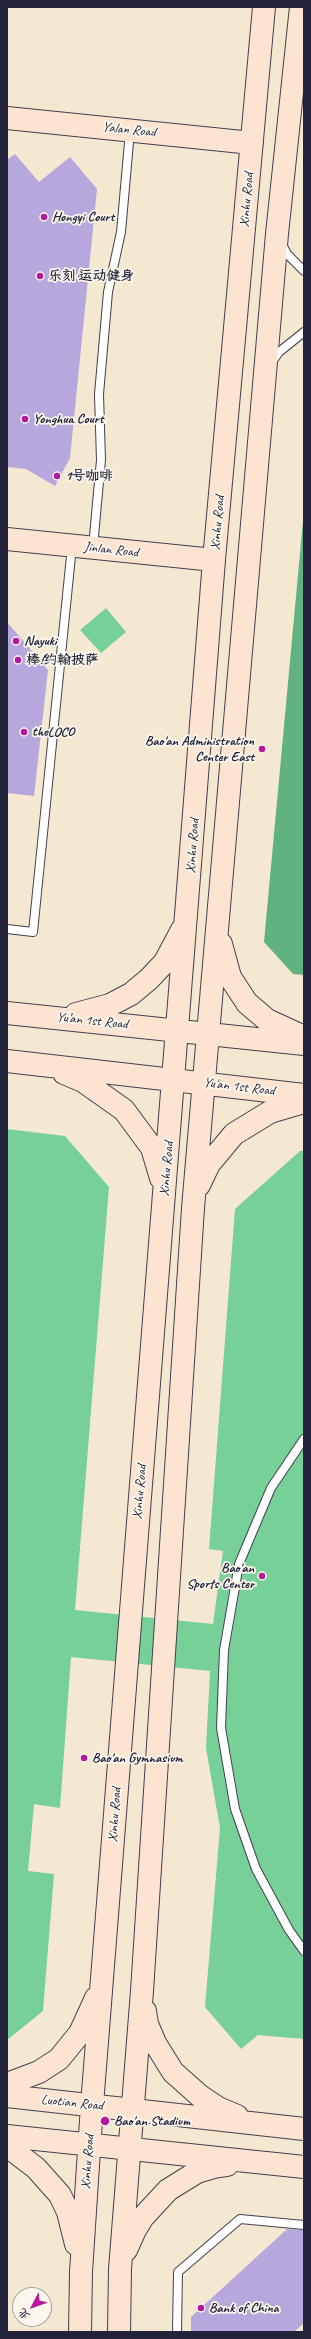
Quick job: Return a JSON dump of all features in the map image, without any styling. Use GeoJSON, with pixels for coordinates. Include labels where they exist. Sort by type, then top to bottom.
{"type":"FeatureCollection","features":[{"type":"Feature","properties":{"kind":"main road","name":"Xinhu Road"},"geometry":{"type":"LineString","coordinates":[[80,2332],[81,2272],[92,2105],[187,918],[214,560],[264,7]]}},
{"type":"Feature","properties":{"kind":"main road","name":"Xinhu Road"},"geometry":{"type":"LineString","coordinates":[[119,2332],[120,2269],[142,1991],[193,1208],[277,234],[301,7]]}},
{"type":"Feature","properties":{"kind":"main road","name":"Yalan Road"},"geometry":{"type":"LineString","coordinates":[[7,118],[252,143]]}},
{"type":"Feature","properties":{"kind":"main road"},"geometry":{"type":"LineString","coordinates":[[226,424],[229,436],[240,444],[253,442],[260,431]]}},
{"type":"Feature","properties":{"kind":"main road","name":"Jinlan Road"},"geometry":{"type":"LineString","coordinates":[[7,539],[214,560]]}},
{"type":"Feature","properties":{"kind":"main road"},"geometry":{"type":"LineString","coordinates":[[41,1016],[64,1016],[88,1012],[110,1005],[130,994],[149,979],[165,962],[177,942],[187,918]]}},
{"type":"Feature","properties":{"kind":"main road"},"geometry":{"type":"LineString","coordinates":[[218,921],[222,954],[230,977],[238,992],[267,1020],[304,1037]]}},
{"type":"Feature","properties":{"kind":"main road","name":"Yu’an 1st Road"},"geometry":{"type":"LineString","coordinates":[[7,1013],[178,1030]]}},
{"type":"Feature","properties":{"kind":"main road"},"geometry":{"type":"LineString","coordinates":[[178,1030],[304,1044]]}},
{"type":"Feature","properties":{"kind":"main road"},"geometry":{"type":"LineString","coordinates":[[7,1061],[174,1080]]}},
{"type":"Feature","properties":{"kind":"main road"},"geometry":{"type":"LineString","coordinates":[[42,1064],[88,1084],[124,1110],[136,1123],[152,1148],[158,1163],[162,1183],[164,1207]]}},
{"type":"Feature","properties":{"kind":"main road","name":"Yu'an 1st Road"},"geometry":{"type":"LineString","coordinates":[[174,1080],[304,1095]]}},
{"type":"Feature","properties":{"kind":"main road"},"geometry":{"type":"LineString","coordinates":[[193,1208],[200,1184],[209,1164],[234,1134],[270,1112],[304,1102]]}},
{"type":"Feature","properties":{"kind":"main road"},"geometry":{"type":"LineString","coordinates":[[158,1273],[164,1262],[178,1259],[185,1265],[188,1277]]}},
{"type":"Feature","properties":{"kind":"main road"},"geometry":{"type":"LineString","coordinates":[[7,2084],[39,2072],[64,2053],[80,2032],[103,1980]]}},
{"type":"Feature","properties":{"kind":"main road"},"geometry":{"type":"LineString","coordinates":[[142,1991],[146,2024],[173,2072],[200,2096],[218,2108],[260,2125]]}},
{"type":"Feature","properties":{"kind":"main road","name":"Luotian Road"},"geometry":{"type":"LineString","coordinates":[[7,2096],[304,2129]]}},
{"type":"Feature","properties":{"kind":"main road"},"geometry":{"type":"LineString","coordinates":[[7,2136],[304,2167]]}},
{"type":"Feature","properties":{"kind":"main road"},"geometry":{"type":"LineString","coordinates":[[7,2146],[36,2168],[60,2195],[68,2212],[74,2233],[81,2272]]}},
{"type":"Feature","properties":{"kind":"main road"},"geometry":{"type":"LineString","coordinates":[[120,2269],[135,2230],[154,2203],[168,2190],[197,2172],[214,2167],[253,2162]]}},
{"type":"Feature","properties":{"kind":"lane"},"geometry":{"type":"LineString","coordinates":[[7,929],[33,932],[83,547],[101,460],[98,394],[108,292],[121,232],[130,130]]}},
{"type":"Feature","properties":{"kind":"lane"},"geometry":{"type":"LineString","coordinates":[[277,234],[287,254],[304,271]]}},
{"type":"Feature","properties":{"kind":"lane"},"geometry":{"type":"LineString","coordinates":[[266,371],[279,352],[304,332]]}},
{"type":"Feature","properties":{"kind":"lane"},"geometry":{"type":"LineString","coordinates":[[304,1439],[271,1488],[239,1564],[224,1650],[221,1728],[235,1809],[256,1869],[289,1930],[304,1951]]}},
{"type":"Feature","properties":{"kind":"lane"},"geometry":{"type":"LineString","coordinates":[[177,2332],[178,2272],[240,2219],[304,2224]]}},
{"type":"Feature","properties":{"kind":"green space"},"geometry":{"type":"Polygon","coordinates":[[[304,510],[304,975],[293,974],[264,942],[304,510]]]}},
{"type":"Feature","properties":{"kind":"green space"},"geometry":{"type":"Polygon","coordinates":[[[106,608],[126,632],[101,653],[80,630],[106,608]]]}},
{"type":"Feature","properties":{"kind":"green space","name":"Bao'an Sports Center"},"geometry":{"type":"Polygon","coordinates":[[[7,1129],[65,1136],[109,1187],[75,1610],[213,1624],[223,1551],[209,1549],[235,1209],[300,1151],[304,1151],[304,2039],[258,2035],[241,2049],[205,2007],[220,1828],[206,1748],[210,1671],[71,1657],[60,1808],[34,1804],[28,1871],[54,1874],[43,2011],[7,2040],[7,1129]]]}},
{"type":"Feature","properties":{"kind":"building"},"geometry":{"type":"Polygon","coordinates":[[[15,154],[39,182],[70,157],[97,189],[70,458],[55,486],[26,469],[7,467],[7,160],[15,154]]]}},
{"type":"Feature","properties":{"kind":"building","name":"theLOCO"},"geometry":{"type":"Polygon","coordinates":[[[7,622],[48,670],[34,796],[7,793],[7,622]]]}},
{"type":"Feature","properties":{"kind":"building"},"geometry":{"type":"Polygon","coordinates":[[[287,2229],[304,2230],[304,2323],[294,2332],[191,2332],[191,2317],[287,2229]]]}},
{"type":"Feature","properties":{"kind":"place","name":"Hongyi Court"},"geometry":{"type":"Point","coordinates":[44,217]}},
{"type":"Feature","properties":{"kind":"place","name":"乐刻·运动健身"},"geometry":{"type":"Point","coordinates":[40,276]}},
{"type":"Feature","properties":{"kind":"place","name":"Yonghua Court"},"geometry":{"type":"Point","coordinates":[25,419]}},
{"type":"Feature","properties":{"kind":"place","name":"1号咖啡"},"geometry":{"type":"Point","coordinates":[57,476]}},
{"type":"Feature","properties":{"kind":"place","name":"Nayuki"},"geometry":{"type":"Point","coordinates":[16,641]}},
{"type":"Feature","properties":{"kind":"place","name":"棒!约翰披萨"},"geometry":{"type":"Point","coordinates":[18,660]}},
{"type":"Feature","properties":{"kind":"place","name":"theLOCO"},"geometry":{"type":"Point","coordinates":[24,732]}},
{"type":"Feature","properties":{"kind":"place","name":"Bao'an Administration Center East"},"geometry":{"type":"Point","coordinates":[262,749]}},
{"type":"Feature","properties":{"kind":"place","name":"Bao'an Sports Center"},"geometry":{"type":"Point","coordinates":[262,1576]}},
{"type":"Feature","properties":{"kind":"place","name":"Bao'an Gymnasium"},"geometry":{"type":"Point","coordinates":[84,1758]}},
{"type":"Feature","properties":{"kind":"place","name":"Bao'an Stadium"},"geometry":{"type":"Point","coordinates":[105,2121]}},
{"type":"Feature","properties":{"kind":"place","name":"Bank of China"},"geometry":{"type":"Point","coordinates":[201,2308]}}]}
